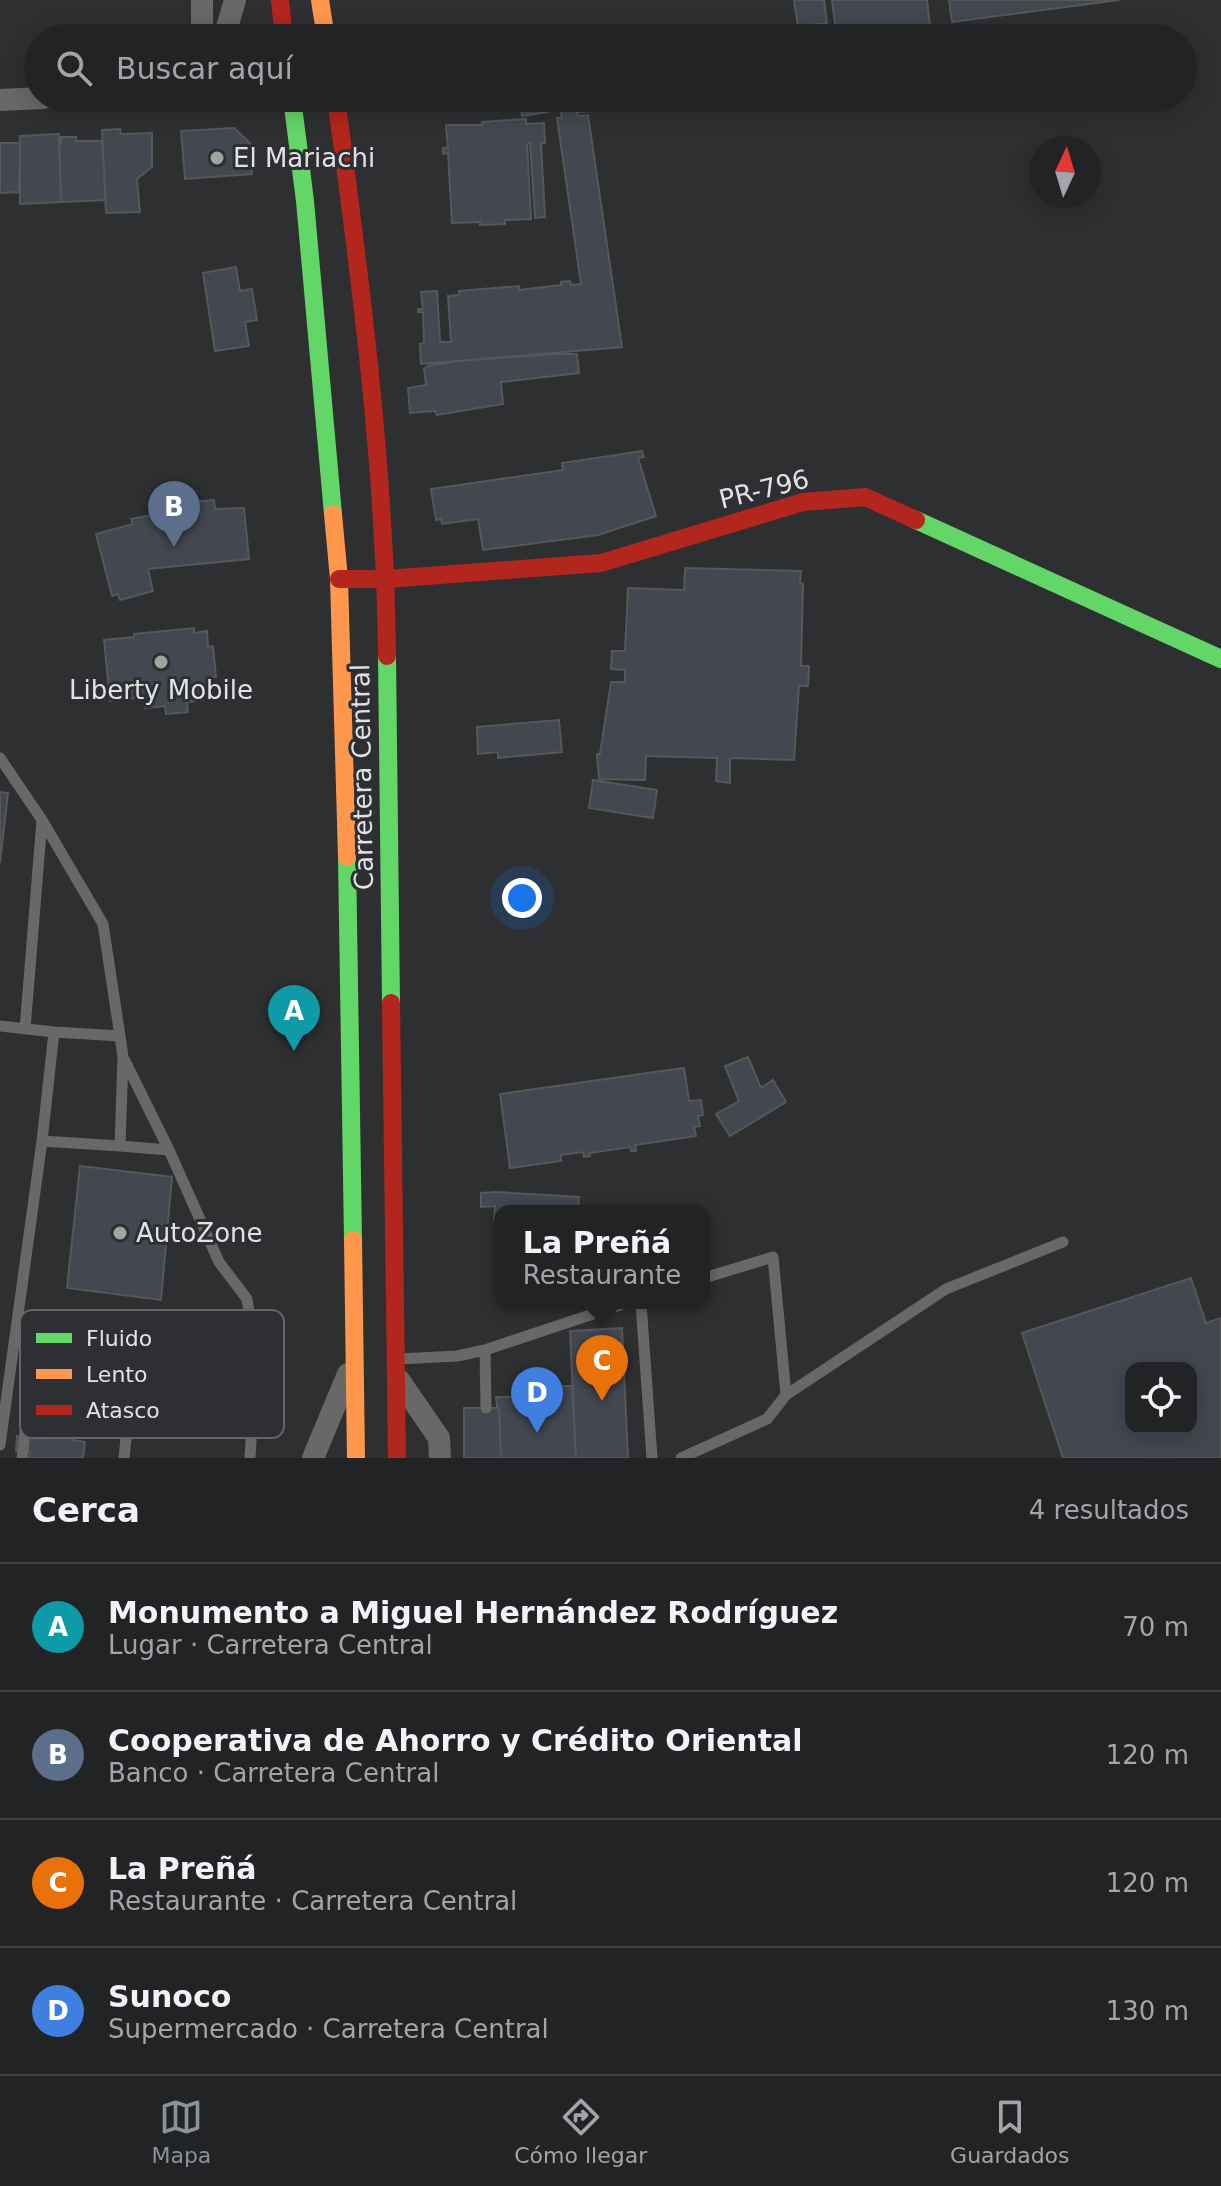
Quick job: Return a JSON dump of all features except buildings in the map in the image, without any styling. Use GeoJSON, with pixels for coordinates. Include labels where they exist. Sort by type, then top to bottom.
{"type":"FeatureCollection","features":[{"type":"Feature","properties":{"kind":"main road"},"geometry":{"type":"LineString","coordinates":[[280,0],[283,24]]}},
{"type":"Feature","properties":{"kind":"main road"},"geometry":{"type":"LineString","coordinates":[[320,0],[324,24]]}},
{"type":"Feature","properties":{"kind":"main road","name":"Carretera Central"},"geometry":{"type":"LineString","coordinates":[[294,112],[305,201],[339,579],[347,852],[356,1458]]}},
{"type":"Feature","properties":{"kind":"main road","name":"Carretera Central"},"geometry":{"type":"LineString","coordinates":[[338,112],[363,296],[386,579],[397,1458]]}},
{"type":"Feature","properties":{"kind":"main road","name":"PR-796"},"geometry":{"type":"LineString","coordinates":[[339,579],[386,579],[601,563],[803,502],[865,497],[1221,659]]}},
{"type":"Feature","properties":{"kind":"street"},"geometry":{"type":"LineString","coordinates":[[202,0],[202,24]]}},
{"type":"Feature","properties":{"kind":"street"},"geometry":{"type":"LineString","coordinates":[[228,24],[235,0]]}},
{"type":"Feature","properties":{"kind":"street"},"geometry":{"type":"LineString","coordinates":[[0,100],[24,99]]}},
{"type":"Feature","properties":{"kind":"street"},"geometry":{"type":"LineString","coordinates":[[313,1458],[356,1354]]}},
{"type":"Feature","properties":{"kind":"street"},"geometry":{"type":"LineString","coordinates":[[396,1367],[439,1438],[440,1458]]}},
{"type":"Feature","properties":{"kind":"lane"},"geometry":{"type":"LineString","coordinates":[[0,758],[42,820],[103,924],[123,1057],[120,1146]]}},
{"type":"Feature","properties":{"kind":"lane"},"geometry":{"type":"LineString","coordinates":[[25,1029],[42,820]]}},
{"type":"Feature","properties":{"kind":"lane"},"geometry":{"type":"LineString","coordinates":[[0,1026],[120,1036]]}},
{"type":"Feature","properties":{"kind":"lane"},"geometry":{"type":"LineString","coordinates":[[0,1445],[54,1032]]}},
{"type":"Feature","properties":{"kind":"lane"},"geometry":{"type":"LineString","coordinates":[[123,1057],[219,1262],[247,1299],[249,1310]]}},
{"type":"Feature","properties":{"kind":"lane"},"geometry":{"type":"LineString","coordinates":[[42,1141],[169,1150]]}},
{"type":"Feature","properties":{"kind":"lane"},"geometry":{"type":"LineString","coordinates":[[681,1458],[767,1419],[786,1395],[946,1289],[1063,1242]]}},
{"type":"Feature","properties":{"kind":"lane"},"geometry":{"type":"LineString","coordinates":[[710,1276],[773,1257],[786,1395]]}},
{"type":"Feature","properties":{"kind":"lane"},"geometry":{"type":"LineString","coordinates":[[396,1367],[485,1350],[608,1309]]}},
{"type":"Feature","properties":{"kind":"lane"},"geometry":{"type":"LineString","coordinates":[[641,1309],[652,1458]]}},
{"type":"Feature","properties":{"kind":"lane"},"geometry":{"type":"LineString","coordinates":[[16,1328],[20,1328]]}},
{"type":"Feature","properties":{"kind":"lane"},"geometry":{"type":"LineString","coordinates":[[485,1350],[486,1408]]}},
{"type":"Feature","properties":{"kind":"lane"},"geometry":{"type":"LineString","coordinates":[[22,1458],[24,1438]]}},
{"type":"Feature","properties":{"kind":"lane"},"geometry":{"type":"LineString","coordinates":[[124,1458],[126,1438]]}},
{"type":"Feature","properties":{"kind":"lane"},"geometry":{"type":"LineString","coordinates":[[250,1458],[251,1438]]}},
{"type":"Feature","properties":{"kind":"traffic: fast"},"geometry":{"type":"LineString","coordinates":[[294,112],[305,201],[333,514]]}},
{"type":"Feature","properties":{"kind":"traffic: fast"},"geometry":{"type":"LineString","coordinates":[[916,520],[1221,659]]}},
{"type":"Feature","properties":{"kind":"traffic: fast"},"geometry":{"type":"LineString","coordinates":[[387,656],[391,1003]]}},
{"type":"Feature","properties":{"kind":"traffic: fast"},"geometry":{"type":"LineString","coordinates":[[347,857],[353,1240]]}},
{"type":"Feature","properties":{"kind":"traffic: slow"},"geometry":{"type":"LineString","coordinates":[[320,0],[324,24]]}},
{"type":"Feature","properties":{"kind":"traffic: slow"},"geometry":{"type":"LineString","coordinates":[[333,514],[339,579],[347,857]]}},
{"type":"Feature","properties":{"kind":"traffic: slow"},"geometry":{"type":"LineString","coordinates":[[353,1240],[356,1458]]}},
{"type":"Feature","properties":{"kind":"traffic: jam"},"geometry":{"type":"LineString","coordinates":[[280,0],[283,24]]}},
{"type":"Feature","properties":{"kind":"traffic: jam"},"geometry":{"type":"LineString","coordinates":[[338,112],[377,446],[387,656]]}},
{"type":"Feature","properties":{"kind":"traffic: jam"},"geometry":{"type":"LineString","coordinates":[[339,579],[386,579],[601,563],[803,502],[865,497],[916,520]]}},
{"type":"Feature","properties":{"kind":"traffic: jam"},"geometry":{"type":"LineString","coordinates":[[391,1003],[397,1458]]}},
{"type":"Feature","properties":{"kind":"place","name":"El Mariachi"},"geometry":{"type":"Point","coordinates":[217,158]}},
{"type":"Feature","properties":{"kind":"place","name":"Cooperativa de Ahorro y Crédito Oriental"},"geometry":{"type":"Point","coordinates":[174,547]}},
{"type":"Feature","properties":{"kind":"place","name":"Liberty Mobile"},"geometry":{"type":"Point","coordinates":[161,662]}},
{"type":"Feature","properties":{"kind":"place","name":"Monumento a Miguel Hernández Rodríguez"},"geometry":{"type":"Point","coordinates":[294,1051]}},
{"type":"Feature","properties":{"kind":"place","name":"AutoZone"},"geometry":{"type":"Point","coordinates":[120,1233]}},
{"type":"Feature","properties":{"kind":"place","name":"La Preñá"},"geometry":{"type":"Point","coordinates":[602,1401]}},
{"type":"Feature","properties":{"kind":"place","name":"Sunoco"},"geometry":{"type":"Point","coordinates":[537,1433]}}]}
